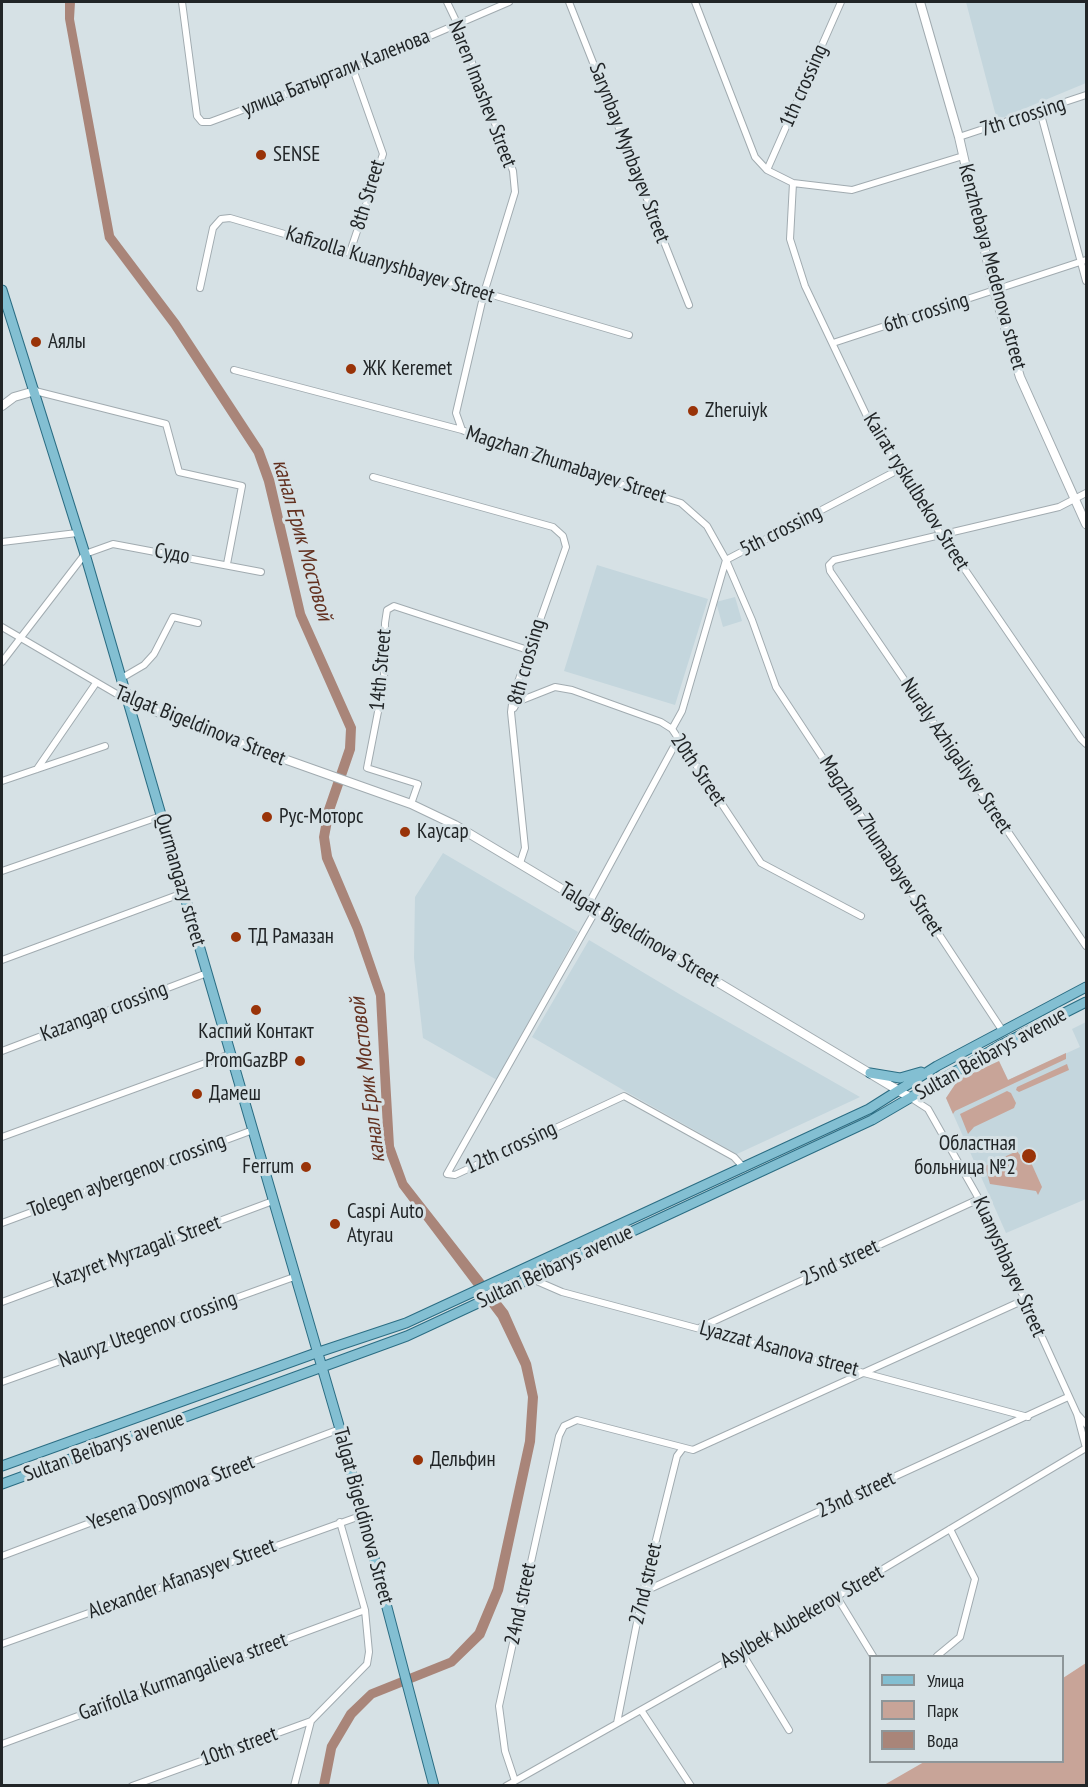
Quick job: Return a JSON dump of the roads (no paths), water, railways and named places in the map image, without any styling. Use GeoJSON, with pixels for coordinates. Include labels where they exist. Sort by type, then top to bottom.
{"type":"FeatureCollection","features":[{"type":"Feature","properties":{"kind":"main road","name":"Qurmangazy street"},"geometry":{"type":"LineString","coordinates":[[2,294],[35,391],[85,554],[321,1369]]}},
{"type":"Feature","properties":{"kind":"main road","name":"Sultan Beibarys avenue"},"geometry":{"type":"LineString","coordinates":[[2,1466],[297,1359],[406,1323],[869,1109],[937,1066],[1086,987]]}},
{"type":"Feature","properties":{"kind":"main road","name":"Sultan Beibarys avenue"},"geometry":{"type":"LineString","coordinates":[[2,1484],[407,1336],[872,1120],[999,1046],[1086,1002]]}},
{"type":"Feature","properties":{"kind":"main road"},"geometry":{"type":"LineString","coordinates":[[870,1073],[900,1078],[937,1066]]}},
{"type":"Feature","properties":{"kind":"main road"},"geometry":{"type":"LineString","coordinates":[[310,1331],[321,1342],[341,1344]]}},
{"type":"Feature","properties":{"kind":"main road"},"geometry":{"type":"LineString","coordinates":[[297,1359],[309,1347],[310,1331]]}},
{"type":"Feature","properties":{"kind":"main road"},"geometry":{"type":"LineString","coordinates":[[327,1388],[331,1372],[343,1361]]}},
{"type":"Feature","properties":{"kind":"main road","name":"Talgat Bigeldinova Street"},"geometry":{"type":"LineString","coordinates":[[321,1369],[340,1429],[434,1785]]}},
{"type":"Feature","properties":{"kind":"main road"},"geometry":{"type":"LineString","coordinates":[[307,1374],[318,1377],[327,1388]]}},
{"type":"Feature","properties":{"kind":"street","name":"улица Батыргали Каленова"},"geometry":{"type":"LineString","coordinates":[[182,2],[197,116],[202,122],[210,122],[353,69],[509,2]]}},
{"type":"Feature","properties":{"kind":"street","name":"Naren Imashev Street"},"geometry":{"type":"LineString","coordinates":[[447,2],[458,23],[513,171],[514,192],[484,293],[456,413],[462,430]]}},
{"type":"Feature","properties":{"kind":"street","name":"Sarynbay Mynbayev Street"},"geometry":{"type":"LineString","coordinates":[[569,2],[689,305]]}},
{"type":"Feature","properties":{"kind":"street","name":"7th crossing"},"geometry":{"type":"LineString","coordinates":[[695,2],[755,157],[767,170],[793,183],[852,190],[963,156]]}},
{"type":"Feature","properties":{"kind":"street","name":"1th crossing"},"geometry":{"type":"LineString","coordinates":[[767,170],[841,2]]}},
{"type":"Feature","properties":{"kind":"street","name":"Kenzhebaya Medenova street"},"geometry":{"type":"LineString","coordinates":[[920,2],[959,137],[994,290],[1020,376],[1086,524]]}},
{"type":"Feature","properties":{"kind":"street","name":"8th Street"},"geometry":{"type":"LineString","coordinates":[[350,252],[383,154],[353,69]]}},
{"type":"Feature","properties":{"kind":"street","name":"7th crossing"},"geometry":{"type":"LineString","coordinates":[[959,137],[1086,95]]}},
{"type":"Feature","properties":{"kind":"street"},"geometry":{"type":"LineString","coordinates":[[1040,111],[1084,261],[1086,281]]}},
{"type":"Feature","properties":{"kind":"street","name":"Kairat ryskulbekov Street"},"geometry":{"type":"LineString","coordinates":[[793,183],[790,239],[805,286],[873,429],[942,536],[1086,744]]}},
{"type":"Feature","properties":{"kind":"street","name":"Kafizolla Kuanyshbayev Street"},"geometry":{"type":"LineString","coordinates":[[200,288],[213,228],[221,219],[230,218],[629,335]]}},
{"type":"Feature","properties":{"kind":"street","name":"6th crossing"},"geometry":{"type":"LineString","coordinates":[[833,343],[1084,261]]}},
{"type":"Feature","properties":{"kind":"street","name":"Magzhan Zhumabayev Street"},"geometry":{"type":"LineString","coordinates":[[234,370],[462,430],[500,446],[681,503],[707,526],[726,560],[752,620],[776,687],[1002,1030]]}},
{"type":"Feature","properties":{"kind":"street"},"geometry":{"type":"LineString","coordinates":[[2,406],[14,397],[35,391],[166,424],[179,472],[243,486],[227,564]]}},
{"type":"Feature","properties":{"kind":"street","name":"5th crossing"},"geometry":{"type":"LineString","coordinates":[[672,729],[682,711],[726,560],[898,470]]}},
{"type":"Feature","properties":{"kind":"street","name":"8th crossing"},"geometry":{"type":"LineString","coordinates":[[373,477],[553,527],[563,536],[566,547],[513,696],[512,712],[525,848],[520,863]]}},
{"type":"Feature","properties":{"kind":"street"},"geometry":{"type":"LineString","coordinates":[[942,536],[1059,507],[1074,497],[1086,493]]}},
{"type":"Feature","properties":{"kind":"street"},"geometry":{"type":"LineString","coordinates":[[2,542],[78,533]]}},
{"type":"Feature","properties":{"kind":"street","name":"Nuraly Azhigaliyev Street"},"geometry":{"type":"LineString","coordinates":[[942,536],[834,560],[829,565],[830,571],[1086,946]]}},
{"type":"Feature","properties":{"kind":"street","name":"Судо"},"geometry":{"type":"LineString","coordinates":[[85,554],[113,544],[261,572]]}},
{"type":"Feature","properties":{"kind":"street"},"geometry":{"type":"LineString","coordinates":[[2,662],[85,554]]}},
{"type":"Feature","properties":{"kind":"street","name":"14th Street"},"geometry":{"type":"LineString","coordinates":[[411,804],[418,784],[367,768],[384,681],[387,610],[394,606],[528,650]]}},
{"type":"Feature","properties":{"kind":"street"},"geometry":{"type":"LineString","coordinates":[[120,679],[144,665],[154,654],[173,616],[198,623]]}},
{"type":"Feature","properties":{"kind":"street","name":"Talgat Bigeldinova Street"},"geometry":{"type":"LineString","coordinates":[[2,627],[127,700],[307,768],[411,804],[455,825],[911,1098]]}},
{"type":"Feature","properties":{"kind":"street"},"geometry":{"type":"LineString","coordinates":[[36,771],[96,683]]}},
{"type":"Feature","properties":{"kind":"street","name":"20th Street"},"geometry":{"type":"LineString","coordinates":[[512,712],[517,702],[555,687],[572,690],[661,722],[672,729],[761,863],[861,916]]}},
{"type":"Feature","properties":{"kind":"street"},"geometry":{"type":"LineString","coordinates":[[588,905],[678,739]]}},
{"type":"Feature","properties":{"kind":"street"},"geometry":{"type":"LineString","coordinates":[[2,781],[105,746]]}},
{"type":"Feature","properties":{"kind":"street"},"geometry":{"type":"LineString","coordinates":[[2,872],[161,816]]}},
{"type":"Feature","properties":{"kind":"street"},"geometry":{"type":"LineString","coordinates":[[2,960],[183,893]]}},
{"type":"Feature","properties":{"kind":"street","name":"12th crossing"},"geometry":{"type":"LineString","coordinates":[[596,910],[447,1174],[455,1174],[624,1096],[734,1157],[744,1168]]}},
{"type":"Feature","properties":{"kind":"street","name":"Kazangap crossing"},"geometry":{"type":"LineString","coordinates":[[2,1052],[207,973]]}},
{"type":"Feature","properties":{"kind":"street"},"geometry":{"type":"LineString","coordinates":[[2,1137],[231,1054]]}},
{"type":"Feature","properties":{"kind":"street","name":"Kuanyshbayev Street"},"geometry":{"type":"LineString","coordinates":[[911,1098],[927,1108],[979,1198],[1077,1414],[1086,1448]]}},
{"type":"Feature","properties":{"kind":"street","name":"Tolegen aybergenov crossing"},"geometry":{"type":"LineString","coordinates":[[2,1223],[253,1130]]}},
{"type":"Feature","properties":{"kind":"street","name":"25nd street"},"geometry":{"type":"LineString","coordinates":[[700,1328],[979,1198]]}},
{"type":"Feature","properties":{"kind":"street","name":"Kazyret Myrzagali Street"},"geometry":{"type":"LineString","coordinates":[[2,1302],[273,1201]]}},
{"type":"Feature","properties":{"kind":"street","name":"Nauryz Utegenov crossing"},"geometry":{"type":"LineString","coordinates":[[2,1382],[294,1277]]}},
{"type":"Feature","properties":{"kind":"street","name":"Lyazzat Asanova street"},"geometry":{"type":"LineString","coordinates":[[532,1279],[562,1292],[865,1371],[1028,1417]]}},
{"type":"Feature","properties":{"kind":"street"},"geometry":{"type":"LineString","coordinates":[[683,1448],[693,1450],[1024,1300]]}},
{"type":"Feature","properties":{"kind":"street","name":"23nd street"},"geometry":{"type":"LineString","coordinates":[[643,1592],[1068,1397]]}},
{"type":"Feature","properties":{"kind":"street","name":"Kuanyshbayev Street"},"geometry":{"type":"LineString","coordinates":[[1077,1414],[1086,1424]]}},
{"type":"Feature","properties":{"kind":"street","name":"24nd street"},"geometry":{"type":"LineString","coordinates":[[515,1781],[505,1751],[499,1706],[559,1436],[564,1426],[577,1420],[683,1448]]}},
{"type":"Feature","properties":{"kind":"street","name":"Yesena Dosymova Street"},"geometry":{"type":"LineString","coordinates":[[2,1557],[340,1429]]}},
{"type":"Feature","properties":{"kind":"street","name":"27nd street"},"geometry":{"type":"LineString","coordinates":[[617,1724],[643,1592],[677,1456],[683,1448]]}},
{"type":"Feature","properties":{"kind":"street","name":"Asylbek Aubekerov Street"},"geometry":{"type":"LineString","coordinates":[[515,1781],[742,1653],[1086,1448]]}},
{"type":"Feature","properties":{"kind":"street","name":"Alexander Afanasyev Street"},"geometry":{"type":"LineString","coordinates":[[2,1644],[363,1515]]}},
{"type":"Feature","properties":{"kind":"street"},"geometry":{"type":"LineString","coordinates":[[294,1785],[311,1721],[367,1664],[369,1652],[365,1610],[340,1522]]}},
{"type":"Feature","properties":{"kind":"street"},"geometry":{"type":"LineString","coordinates":[[938,1655],[960,1637],[975,1579],[950,1529]]}},
{"type":"Feature","properties":{"kind":"street"},"geometry":{"type":"LineString","coordinates":[[837,1597],[872,1655]]}},
{"type":"Feature","properties":{"kind":"street","name":"Garifolla Kurmangalieva street"},"geometry":{"type":"LineString","coordinates":[[2,1744],[365,1610]]}},
{"type":"Feature","properties":{"kind":"street"},"geometry":{"type":"LineString","coordinates":[[742,1653],[789,1730]]}},
{"type":"Feature","properties":{"kind":"street"},"geometry":{"type":"LineString","coordinates":[[641,1710],[691,1785]]}},
{"type":"Feature","properties":{"kind":"street","name":"10th street"},"geometry":{"type":"LineString","coordinates":[[132,1785],[311,1721]]}},
{"type":"Feature","properties":{"kind":"street"},"geometry":{"type":"LineString","coordinates":[[506,1785],[515,1781]]}},
{"type":"Feature","properties":{"kind":"water","name":"канал Ерик Мостовой"},"geometry":{"type":"Polygon","coordinates":[[[65,2],[75,2],[74,19],[114,235],[179,321],[263,449],[274,479],[305,613],[356,727],[355,750],[334,811],[329,837],[332,856],[362,927],[385,994],[394,1146],[407,1182],[508,1311],[531,1363],[538,1397],[535,1442],[503,1591],[484,1637],[454,1666],[374,1698],[355,1717],[336,1749],[329,1785],[319,1785],[327,1745],[347,1711],[369,1690],[449,1658],[475,1631],[493,1588],[525,1441],[528,1397],[521,1366],[498,1318],[399,1187],[384,1148],[376,996],[353,930],[322,859],[319,837],[324,809],[345,748],[346,729],[296,616],[264,482],[254,454],[171,327],[105,239],[65,19],[65,2]]]}},
{"type":"Feature","properties":{"kind":"place","name":"SENSE"},"geometry":{"type":"Point","coordinates":[261,155]}},
{"type":"Feature","properties":{"kind":"place","name":"Аялы"},"geometry":{"type":"Point","coordinates":[36,342]}},
{"type":"Feature","properties":{"kind":"place","name":"ЖК Keremet"},"geometry":{"type":"Point","coordinates":[351,369]}},
{"type":"Feature","properties":{"kind":"place","name":"Zheruiyk"},"geometry":{"type":"Point","coordinates":[693,411]}},
{"type":"Feature","properties":{"kind":"place","name":"Рус-Моторс"},"geometry":{"type":"Point","coordinates":[267,817]}},
{"type":"Feature","properties":{"kind":"place","name":"Каусар"},"geometry":{"type":"Point","coordinates":[405,832]}},
{"type":"Feature","properties":{"kind":"place","name":"ТД Рамазан"},"geometry":{"type":"Point","coordinates":[236,937]}},
{"type":"Feature","properties":{"kind":"place","name":"Каспий Контакт"},"geometry":{"type":"Point","coordinates":[256,1010]}},
{"type":"Feature","properties":{"kind":"place","name":"PromGazBP"},"geometry":{"type":"Point","coordinates":[300,1061]}},
{"type":"Feature","properties":{"kind":"place","name":"Дамеш"},"geometry":{"type":"Point","coordinates":[197,1094]}},
{"type":"Feature","properties":{"kind":"place","name":"Областная больница №2"},"geometry":{"type":"Point","coordinates":[1029,1156]}},
{"type":"Feature","properties":{"kind":"place","name":"Ferrum"},"geometry":{"type":"Point","coordinates":[306,1167]}},
{"type":"Feature","properties":{"kind":"place","name":"Caspi Auto Atyrau"},"geometry":{"type":"Point","coordinates":[335,1224]}},
{"type":"Feature","properties":{"kind":"place","name":"Дельфин"},"geometry":{"type":"Point","coordinates":[418,1460]}}]}
